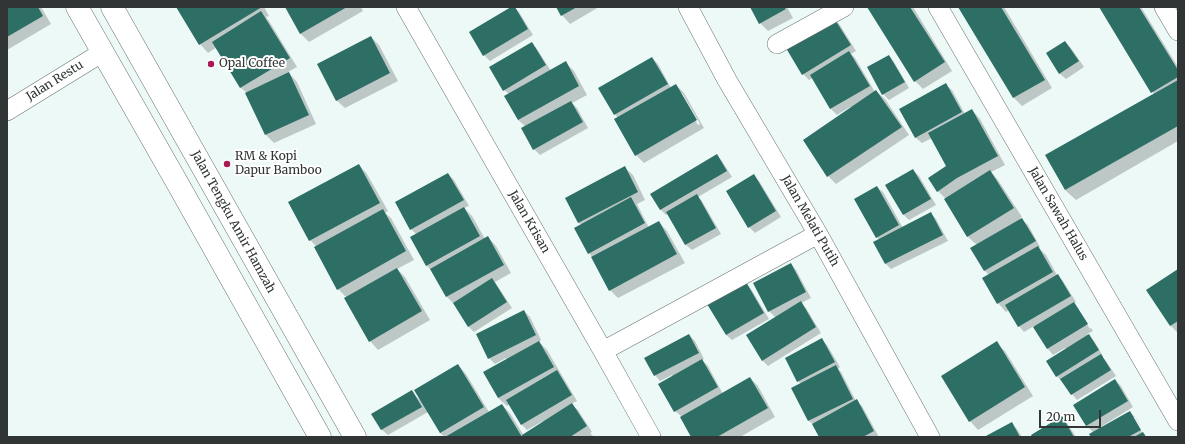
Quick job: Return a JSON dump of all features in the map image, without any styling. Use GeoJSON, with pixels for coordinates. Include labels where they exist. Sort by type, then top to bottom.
{"type":"FeatureCollection","features":[{"type":"Feature","properties":{"kind":"main road"},"geometry":{"type":"LineString","coordinates":[[77,7],[320,437]]}},
{"type":"Feature","properties":{"kind":"main road","name":"Jalan Tengku Amir Hamzah"},"geometry":{"type":"LineString","coordinates":[[112,7],[355,437]]}},
{"type":"Feature","properties":{"kind":"main road"},"geometry":{"type":"LineString","coordinates":[[179,186],[205,171]]}},
{"type":"Feature","properties":{"kind":"street","name":"Jalan Krisan"},"geometry":{"type":"LineString","coordinates":[[406,7],[651,437]]}},
{"type":"Feature","properties":{"kind":"street","name":"Jalan Melati Putih"},"geometry":{"type":"LineString","coordinates":[[688,7],[727,80],[818,234],[930,437]]}},
{"type":"Feature","properties":{"kind":"street"},"geometry":{"type":"LineString","coordinates":[[778,44],[844,7]]}},
{"type":"Feature","properties":{"kind":"street","name":"Jalan Sawah Halus"},"geometry":{"type":"LineString","coordinates":[[938,7],[1178,421]]}},
{"type":"Feature","properties":{"kind":"street"},"geometry":{"type":"LineString","coordinates":[[1164,7],[1178,31]]}},
{"type":"Feature","properties":{"kind":"street","name":"Jalan Restu"},"geometry":{"type":"LineString","coordinates":[[7,111],[103,52]]}},
{"type":"Feature","properties":{"kind":"street"},"geometry":{"type":"LineString","coordinates":[[603,351],[818,234]]}},
{"type":"Feature","properties":{"kind":"building"},"geometry":{"type":"Polygon","coordinates":[[[7,7],[38,7],[43,16],[7,37],[7,7]]]}},
{"type":"Feature","properties":{"kind":"building"},"geometry":{"type":"Polygon","coordinates":[[[176,7],[262,7],[199,45],[176,7]]]}},
{"type":"Feature","properties":{"kind":"building"},"geometry":{"type":"Polygon","coordinates":[[[285,7],[347,7],[300,34],[285,7]]]}},
{"type":"Feature","properties":{"kind":"building"},"geometry":{"type":"Polygon","coordinates":[[[511,7],[515,7],[528,29],[483,56],[469,32],[511,7]]]}},
{"type":"Feature","properties":{"kind":"building"},"geometry":{"type":"Polygon","coordinates":[[[556,7],[577,7],[561,16],[556,7]]]}},
{"type":"Feature","properties":{"kind":"building"},"geometry":{"type":"Polygon","coordinates":[[[750,7],[784,7],[786,9],[759,24],[750,7]]]}},
{"type":"Feature","properties":{"kind":"building"},"geometry":{"type":"Polygon","coordinates":[[[867,7],[910,7],[945,62],[914,82],[867,7]]]}},
{"type":"Feature","properties":{"kind":"building"},"geometry":{"type":"Polygon","coordinates":[[[958,7],[1001,7],[1045,80],[1013,98],[958,7]]]}},
{"type":"Feature","properties":{"kind":"building"},"geometry":{"type":"Polygon","coordinates":[[[1099,7],[1139,7],[1178,70],[1178,77],[1151,93],[1099,7]]]}},
{"type":"Feature","properties":{"kind":"building"},"geometry":{"type":"Polygon","coordinates":[[[261,11],[290,58],[240,88],[212,42],[261,11]]]}},
{"type":"Feature","properties":{"kind":"building"},"geometry":{"type":"Polygon","coordinates":[[[834,18],[851,45],[802,75],[786,48],[834,18]]]}},
{"type":"Feature","properties":{"kind":"building"},"geometry":{"type":"Polygon","coordinates":[[[371,36],[390,73],[336,101],[317,64],[371,36]]]}},
{"type":"Feature","properties":{"kind":"building"},"geometry":{"type":"Polygon","coordinates":[[[1065,41],[1079,61],[1059,74],[1046,53],[1065,41]]]}},
{"type":"Feature","properties":{"kind":"building"},"geometry":{"type":"Polygon","coordinates":[[[532,42],[546,65],[503,91],[489,67],[532,42]]]}},
{"type":"Feature","properties":{"kind":"building"},"geometry":{"type":"Polygon","coordinates":[[[849,51],[870,86],[830,109],[810,75],[849,51]]]}},
{"type":"Feature","properties":{"kind":"building"},"geometry":{"type":"Polygon","coordinates":[[[889,55],[905,82],[882,95],[867,67],[889,55]]]}},
{"type":"Feature","properties":{"kind":"building"},"geometry":{"type":"Polygon","coordinates":[[[652,57],[668,84],[614,115],[598,88],[652,57]]]}},
{"type":"Feature","properties":{"kind":"building"},"geometry":{"type":"Polygon","coordinates":[[[566,61],[579,86],[518,120],[504,96],[566,61]]]}},
{"type":"Feature","properties":{"kind":"building"},"geometry":{"type":"Polygon","coordinates":[[[289,72],[309,115],[265,135],[245,93],[289,72]]]}},
{"type":"Feature","properties":{"kind":"building"},"geometry":{"type":"Polygon","coordinates":[[[1178,80],[1178,126],[1065,190],[1045,155],[1178,80]]]}},
{"type":"Feature","properties":{"kind":"building"},"geometry":{"type":"Polygon","coordinates":[[[946,83],[962,112],[915,138],[899,109],[946,83]]]}},
{"type":"Feature","properties":{"kind":"building"},"geometry":{"type":"Polygon","coordinates":[[[676,84],[697,120],[635,156],[614,119],[676,84]]]}},
{"type":"Feature","properties":{"kind":"building"},"geometry":{"type":"Polygon","coordinates":[[[876,90],[902,127],[827,177],[803,140],[876,90]]]}},
{"type":"Feature","properties":{"kind":"building"},"geometry":{"type":"Polygon","coordinates":[[[571,101],[583,122],[533,150],[521,128],[571,101]]]}},
{"type":"Feature","properties":{"kind":"building"},"geometry":{"type":"Polygon","coordinates":[[[972,109],[998,156],[957,178],[937,192],[928,178],[946,166],[928,133],[972,109]]]}},
{"type":"Feature","properties":{"kind":"building"},"geometry":{"type":"Polygon","coordinates":[[[717,154],[727,171],[660,210],[650,194],[717,154]]]}},
{"type":"Feature","properties":{"kind":"building"},"geometry":{"type":"Polygon","coordinates":[[[359,164],[380,203],[309,241],[288,202],[359,164]]]}},
{"type":"Feature","properties":{"kind":"building"},"geometry":{"type":"Polygon","coordinates":[[[625,166],[638,192],[578,223],[565,198],[625,166]]]}},
{"type":"Feature","properties":{"kind":"building"},"geometry":{"type":"Polygon","coordinates":[[[913,169],[931,199],[903,215],[885,185],[913,169]]]}},
{"type":"Feature","properties":{"kind":"building"},"geometry":{"type":"Polygon","coordinates":[[[990,170],[1014,208],[967,237],[944,199],[990,170]]]}},
{"type":"Feature","properties":{"kind":"building"},"geometry":{"type":"Polygon","coordinates":[[[448,173],[464,200],[410,230],[395,202],[448,173]]]}},
{"type":"Feature","properties":{"kind":"building"},"geometry":{"type":"Polygon","coordinates":[[[754,174],[776,211],[748,228],[726,191],[754,174]]]}},
{"type":"Feature","properties":{"kind":"building"},"geometry":{"type":"Polygon","coordinates":[[[877,186],[899,225],[876,238],[854,199],[877,186]]]}},
{"type":"Feature","properties":{"kind":"building"},"geometry":{"type":"Polygon","coordinates":[[[697,194],[716,228],[685,245],[666,212],[697,194]]]}},
{"type":"Feature","properties":{"kind":"building"},"geometry":{"type":"Polygon","coordinates":[[[631,197],[645,223],[588,254],[574,228],[631,197]]]}},
{"type":"Feature","properties":{"kind":"building"},"geometry":{"type":"Polygon","coordinates":[[[464,207],[480,236],[426,266],[410,237],[464,207]]]}},
{"type":"Feature","properties":{"kind":"building"},"geometry":{"type":"Polygon","coordinates":[[[383,209],[406,251],[337,290],[314,247],[383,209]]]}},
{"type":"Feature","properties":{"kind":"building"},"geometry":{"type":"Polygon","coordinates":[[[931,212],[943,235],[885,264],[873,242],[931,212]]]}},
{"type":"Feature","properties":{"kind":"building"},"geometry":{"type":"Polygon","coordinates":[[[1022,218],[1036,241],[984,271],[970,248],[1022,218]]]}},
{"type":"Feature","properties":{"kind":"building"},"geometry":{"type":"Polygon","coordinates":[[[659,221],[677,254],[609,291],[591,257],[659,221]]]}},
{"type":"Feature","properties":{"kind":"building"},"geometry":{"type":"Polygon","coordinates":[[[488,236],[504,265],[446,297],[430,269],[488,236]]]}},
{"type":"Feature","properties":{"kind":"building"},"geometry":{"type":"Polygon","coordinates":[[[1038,246],[1053,272],[997,304],[982,278],[1038,246]]]}},
{"type":"Feature","properties":{"kind":"building"},"geometry":{"type":"Polygon","coordinates":[[[791,263],[806,292],[768,312],[753,283],[791,263]]]}},
{"type":"Feature","properties":{"kind":"building"},"geometry":{"type":"Polygon","coordinates":[[[397,268],[422,311],[369,342],[344,298],[397,268]]]}},
{"type":"Feature","properties":{"kind":"building"},"geometry":{"type":"Polygon","coordinates":[[[1178,269],[1178,321],[1170,326],[1146,290],[1178,269]]]}},
{"type":"Feature","properties":{"kind":"building"},"geometry":{"type":"Polygon","coordinates":[[[1058,274],[1071,296],[1018,327],[1005,305],[1058,274]]]}},
{"type":"Feature","properties":{"kind":"building"},"geometry":{"type":"Polygon","coordinates":[[[492,278],[507,302],[468,327],[453,303],[492,278]]]}},
{"type":"Feature","properties":{"kind":"building"},"geometry":{"type":"Polygon","coordinates":[[[746,282],[764,313],[726,335],[707,304],[746,282]]]}},
{"type":"Feature","properties":{"kind":"building"},"geometry":{"type":"Polygon","coordinates":[[[801,301],[816,327],[762,361],[746,335],[801,301]]]}},
{"type":"Feature","properties":{"kind":"building"},"geometry":{"type":"Polygon","coordinates":[[[1074,302],[1088,324],[1047,349],[1033,327],[1074,302]]]}},
{"type":"Feature","properties":{"kind":"building"},"geometry":{"type":"Polygon","coordinates":[[[524,310],[536,335],[488,359],[476,334],[524,310]]]}},
{"type":"Feature","properties":{"kind":"building"},"geometry":{"type":"Polygon","coordinates":[[[689,334],[699,353],[654,376],[644,358],[689,334]]]}},
{"type":"Feature","properties":{"kind":"building"},"geometry":{"type":"Polygon","coordinates":[[[1089,334],[1099,350],[1056,377],[1046,361],[1089,334]]]}},
{"type":"Feature","properties":{"kind":"building"},"geometry":{"type":"Polygon","coordinates":[[[822,338],[835,362],[797,382],[785,358],[822,338]]]}},
{"type":"Feature","properties":{"kind":"building"},"geometry":{"type":"Polygon","coordinates":[[[539,341],[554,367],[498,398],[483,372],[539,341]]]}},
{"type":"Feature","properties":{"kind":"building"},"geometry":{"type":"Polygon","coordinates":[[[997,341],[1025,387],[969,422],[941,376],[997,341]]]}},
{"type":"Feature","properties":{"kind":"building"},"geometry":{"type":"Polygon","coordinates":[[[1101,354],[1111,370],[1071,395],[1060,379],[1101,354]]]}},
{"type":"Feature","properties":{"kind":"building"},"geometry":{"type":"Polygon","coordinates":[[[702,359],[718,387],[674,412],[658,384],[702,359]]]}},
{"type":"Feature","properties":{"kind":"building"},"geometry":{"type":"Polygon","coordinates":[[[458,364],[484,407],[440,433],[414,390],[458,364]]]}},
{"type":"Feature","properties":{"kind":"building"},"geometry":{"type":"Polygon","coordinates":[[[836,365],[853,399],[808,421],[791,388],[836,365]]]}},
{"type":"Feature","properties":{"kind":"building"},"geometry":{"type":"Polygon","coordinates":[[[557,370],[572,395],[521,425],[506,400],[557,370]]]}},
{"type":"Feature","properties":{"kind":"building"},"geometry":{"type":"Polygon","coordinates":[[[750,377],[768,408],[717,437],[691,437],[680,417],[750,377]]]}},
{"type":"Feature","properties":{"kind":"building"},"geometry":{"type":"Polygon","coordinates":[[[1115,379],[1128,401],[1086,426],[1073,405],[1115,379]]]}},
{"type":"Feature","properties":{"kind":"building"},"geometry":{"type":"Polygon","coordinates":[[[412,390],[422,407],[381,430],[371,414],[412,390]]]}},
{"type":"Feature","properties":{"kind":"building"},"geometry":{"type":"Polygon","coordinates":[[[857,399],[874,431],[863,437],[819,437],[812,424],[857,399]]]}},
{"type":"Feature","properties":{"kind":"building"},"geometry":{"type":"Polygon","coordinates":[[[572,403],[587,426],[570,437],[523,437],[522,435],[572,403]]]}},
{"type":"Feature","properties":{"kind":"building"},"geometry":{"type":"Polygon","coordinates":[[[502,404],[522,437],[445,437],[502,404]]]}},
{"type":"Feature","properties":{"kind":"building"},"geometry":{"type":"Polygon","coordinates":[[[1130,411],[1141,430],[1128,437],[1091,437],[1089,434],[1130,411]]]}},
{"type":"Feature","properties":{"kind":"building"},"geometry":{"type":"Polygon","coordinates":[[[1062,416],[1074,437],[1032,437],[1031,435],[1062,416]]]}},
{"type":"Feature","properties":{"kind":"building"},"geometry":{"type":"Polygon","coordinates":[[[1012,422],[1020,437],[984,437],[1012,422]]]}},
{"type":"Feature","properties":{"kind":"building"},"geometry":{"type":"Polygon","coordinates":[[[1143,432],[1146,437],[1134,437],[1143,432]]]}},
{"type":"Feature","properties":{"kind":"place","name":"Opal Coffee"},"geometry":{"type":"Point","coordinates":[211,64]}},
{"type":"Feature","properties":{"kind":"place","name":"RM & Kopi Dapur Bamboo"},"geometry":{"type":"Point","coordinates":[227,164]}}]}
